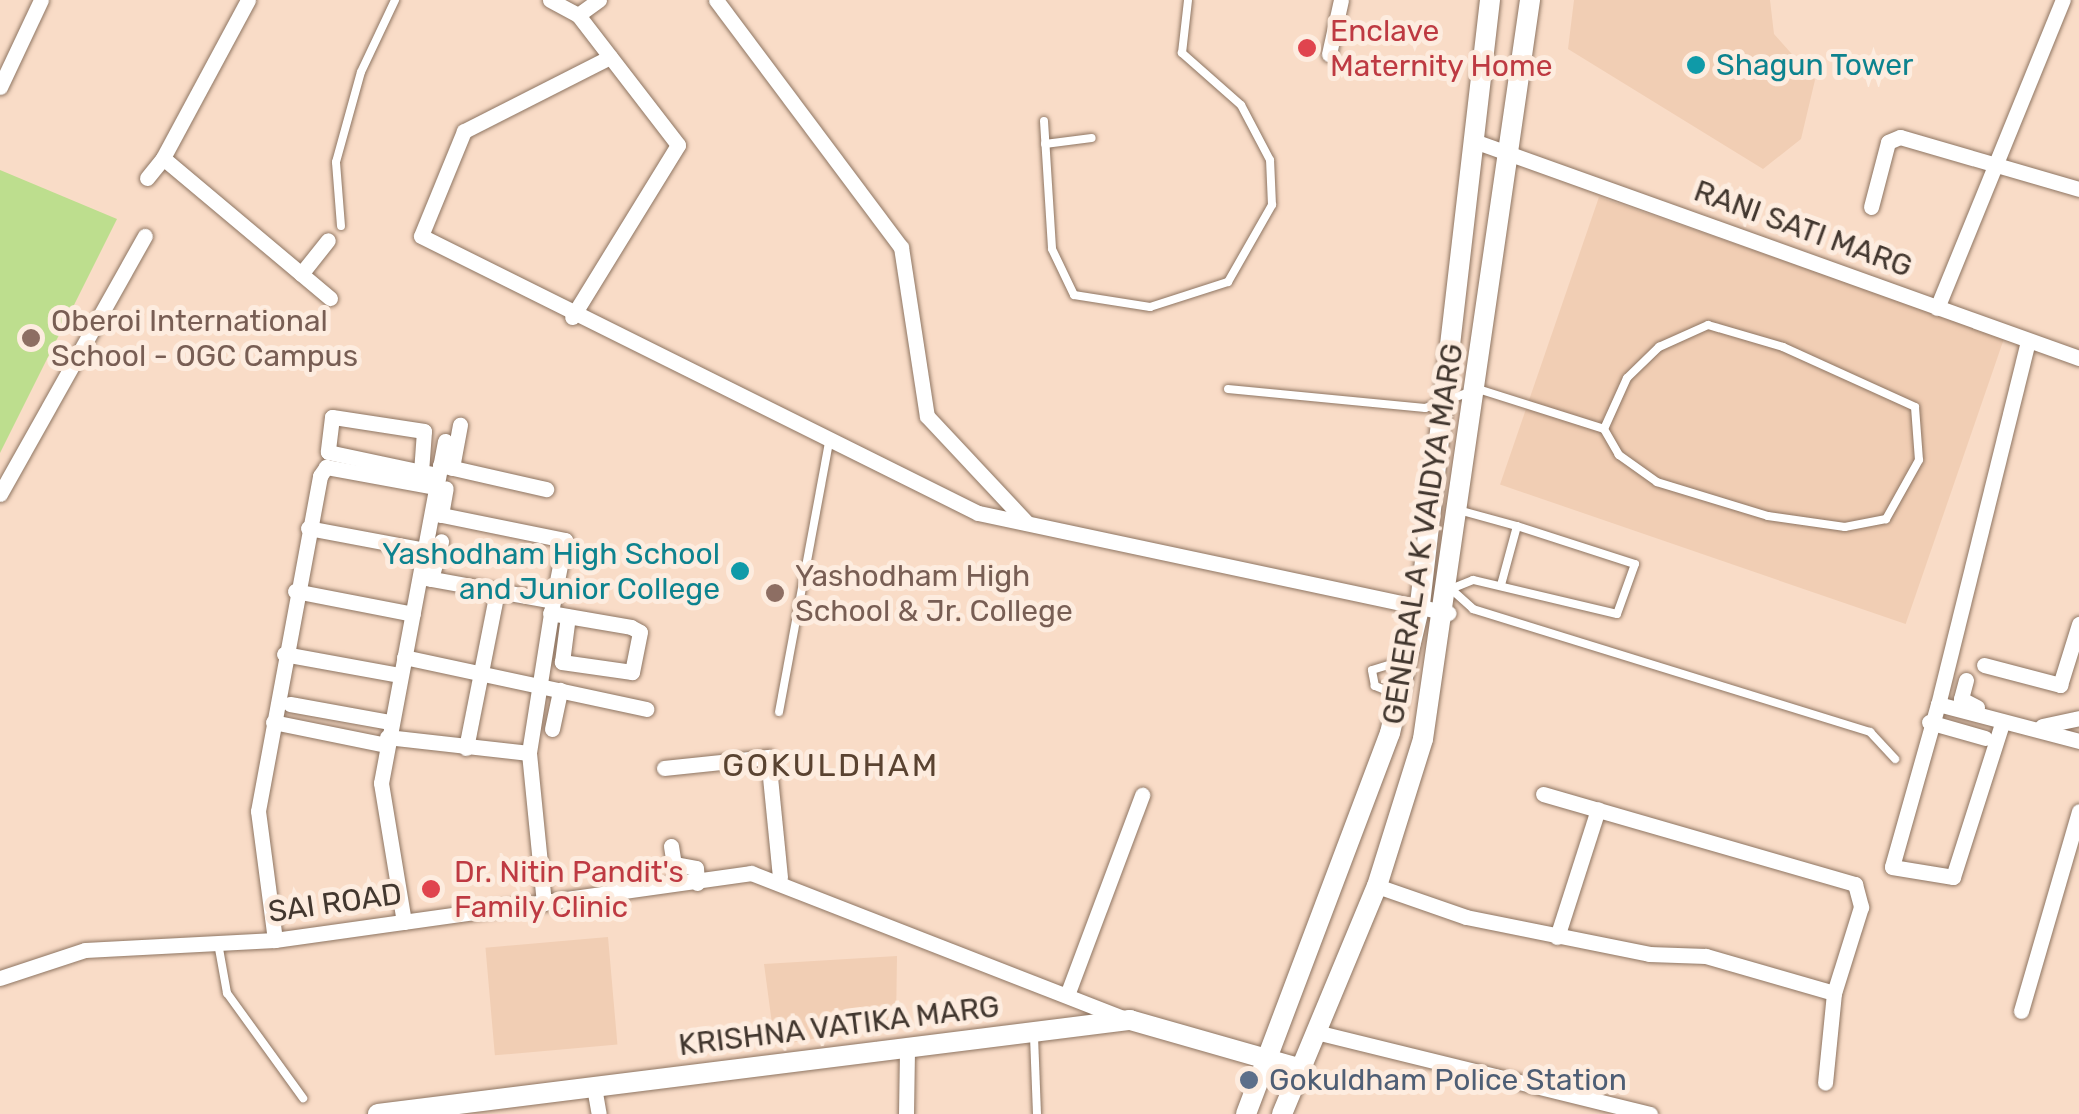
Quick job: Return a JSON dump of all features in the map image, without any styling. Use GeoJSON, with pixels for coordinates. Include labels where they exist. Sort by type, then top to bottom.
{"type":"FeatureCollection","features":[{"type":"Feature","properties":{"kind":"main road","name":"GENERAL A K VAIDYA MARG"},"geometry":{"type":"LineString","coordinates":[[1246,1114],[1270,1058],[1399,696],[1420,604],[1490,0]]}},
{"type":"Feature","properties":{"kind":"main road","name":"GENERAL A K VAIDYA MARG"},"geometry":{"type":"LineString","coordinates":[[1282,1114],[1376,886],[1423,740],[1448,612],[1530,0]]}},
{"type":"Feature","properties":{"kind":"main road","name":"KRISHNA VATIKA MARG"},"geometry":{"type":"LineString","coordinates":[[378,1114],[1130,1020],[1302,1069]]}},
{"type":"Feature","properties":{"kind":"street"},"geometry":{"type":"LineString","coordinates":[[0,88],[41,0]]}},
{"type":"Feature","properties":{"kind":"street"},"geometry":{"type":"LineString","coordinates":[[147,178],[163,158],[248,0]]}},
{"type":"Feature","properties":{"kind":"street"},"geometry":{"type":"LineString","coordinates":[[550,0],[578,15],[678,145],[572,317]]}},
{"type":"Feature","properties":{"kind":"street"},"geometry":{"type":"LineString","coordinates":[[578,15],[599,0]]}},
{"type":"Feature","properties":{"kind":"street"},"geometry":{"type":"LineString","coordinates":[[716,0],[901,246],[927,416],[1027,524]]}},
{"type":"Feature","properties":{"kind":"street"},"geometry":{"type":"LineString","coordinates":[[1329,54],[1341,0]]}},
{"type":"Feature","properties":{"kind":"street"},"geometry":{"type":"LineString","coordinates":[[1939,303],[2063,0]]}},
{"type":"Feature","properties":{"kind":"street"},"geometry":{"type":"LineString","coordinates":[[610,57],[464,131],[421,222],[426,239],[572,317],[978,513],[1448,612]]}},
{"type":"Feature","properties":{"kind":"street"},"geometry":{"type":"LineString","coordinates":[[1871,206],[1888,142],[1900,136],[1997,160],[2079,189]]}},
{"type":"Feature","properties":{"kind":"street","name":"RANI SATI MARG"},"geometry":{"type":"LineString","coordinates":[[1474,141],[1939,303],[2079,358]]}},
{"type":"Feature","properties":{"kind":"street"},"geometry":{"type":"LineString","coordinates":[[163,158],[330,298]]}},
{"type":"Feature","properties":{"kind":"street"},"geometry":{"type":"LineString","coordinates":[[0,494],[146,236]]}},
{"type":"Feature","properties":{"kind":"street"},"geometry":{"type":"LineString","coordinates":[[300,274],[328,240]]}},
{"type":"Feature","properties":{"kind":"street"},"geometry":{"type":"LineString","coordinates":[[2002,723],[1947,881],[1890,860],[1929,722],[1938,704],[2028,341]]}},
{"type":"Feature","properties":{"kind":"street"},"geometry":{"type":"LineString","coordinates":[[332,417],[424,431],[439,476],[328,452],[332,417]]}},
{"type":"Feature","properties":{"kind":"street"},"geometry":{"type":"LineString","coordinates":[[439,476],[460,425]]}},
{"type":"Feature","properties":{"kind":"street"},"geometry":{"type":"LineString","coordinates":[[426,578],[426,550],[436,514],[445,441]]}},
{"type":"Feature","properties":{"kind":"street"},"geometry":{"type":"LineString","coordinates":[[275,940],[258,811],[294,591],[326,467],[546,488]]}},
{"type":"Feature","properties":{"kind":"street"},"geometry":{"type":"LineString","coordinates":[[436,514],[565,540],[529,753],[544,904]]}},
{"type":"Feature","properties":{"kind":"street"},"geometry":{"type":"LineString","coordinates":[[308,528],[426,550]]}},
{"type":"Feature","properties":{"kind":"street"},"geometry":{"type":"LineString","coordinates":[[404,922],[381,784],[413,614],[441,540]]}},
{"type":"Feature","properties":{"kind":"street"},"geometry":{"type":"LineString","coordinates":[[426,578],[498,591],[552,607],[568,616],[640,632],[632,672],[562,662],[568,616]]}},
{"type":"Feature","properties":{"kind":"street"},"geometry":{"type":"LineString","coordinates":[[294,591],[413,614]]}},
{"type":"Feature","properties":{"kind":"street"},"geometry":{"type":"LineString","coordinates":[[466,748],[498,591]]}},
{"type":"Feature","properties":{"kind":"street"},"geometry":{"type":"LineString","coordinates":[[1984,665],[2060,685],[2079,624]]}},
{"type":"Feature","properties":{"kind":"street"},"geometry":{"type":"LineString","coordinates":[[284,654],[400,675]]}},
{"type":"Feature","properties":{"kind":"street"},"geometry":{"type":"LineString","coordinates":[[404,657],[646,710]]}},
{"type":"Feature","properties":{"kind":"street"},"geometry":{"type":"LineString","coordinates":[[1966,680],[1966,703],[2052,729],[2064,714],[2079,718]]}},
{"type":"Feature","properties":{"kind":"street"},"geometry":{"type":"LineString","coordinates":[[552,729],[560,690]]}},
{"type":"Feature","properties":{"kind":"street"},"geometry":{"type":"LineString","coordinates":[[290,704],[388,734]]}},
{"type":"Feature","properties":{"kind":"street"},"geometry":{"type":"LineString","coordinates":[[1938,704],[2079,741]]}},
{"type":"Feature","properties":{"kind":"street"},"geometry":{"type":"LineString","coordinates":[[273,722],[529,753]]}},
{"type":"Feature","properties":{"kind":"street"},"geometry":{"type":"LineString","coordinates":[[1929,722],[1985,738]]}},
{"type":"Feature","properties":{"kind":"street"},"geometry":{"type":"LineString","coordinates":[[664,768],[768,757],[780,877]]}},
{"type":"Feature","properties":{"kind":"street"},"geometry":{"type":"LineString","coordinates":[[1543,794],[1855,884],[1862,907],[1834,993],[1824,1083]]}},
{"type":"Feature","properties":{"kind":"street"},"geometry":{"type":"LineString","coordinates":[[1067,995],[1142,795]]}},
{"type":"Feature","properties":{"kind":"street"},"geometry":{"type":"LineString","coordinates":[[1556,936],[1598,809]]}},
{"type":"Feature","properties":{"kind":"street"},"geometry":{"type":"LineString","coordinates":[[2021,1011],[2079,812]]}},
{"type":"Feature","properties":{"kind":"street"},"geometry":{"type":"LineString","coordinates":[[671,846],[674,864],[701,872]]}},
{"type":"Feature","properties":{"kind":"street","name":"SAI ROAD"},"geometry":{"type":"LineString","coordinates":[[0,978],[86,950],[275,940],[544,904],[701,872],[780,877],[1130,1020]]}},
{"type":"Feature","properties":{"kind":"street"},"geometry":{"type":"LineString","coordinates":[[1376,886],[1556,936],[1706,956],[1834,993]]}},
{"type":"Feature","properties":{"kind":"street"},"geometry":{"type":"LineString","coordinates":[[1316,1032],[1650,1114]]}},
{"type":"Feature","properties":{"kind":"street"},"geometry":{"type":"LineString","coordinates":[[906,1114],[907,1048]]}},
{"type":"Feature","properties":{"kind":"street"},"geometry":{"type":"LineString","coordinates":[[594,1087],[598,1114]]}},
{"type":"Feature","properties":{"kind":"lane"},"geometry":{"type":"LineString","coordinates":[[341,226],[336,162],[361,72],[395,0]]}},
{"type":"Feature","properties":{"kind":"lane"},"geometry":{"type":"LineString","coordinates":[[1044,121],[1052,249],[1074,295],[1150,307],[1228,282],[1272,204],[1270,160],[1241,105],[1182,53],[1188,0]]}},
{"type":"Feature","properties":{"kind":"lane"},"geometry":{"type":"LineString","coordinates":[[1044,144],[1092,138]]}},
{"type":"Feature","properties":{"kind":"lane"},"geometry":{"type":"LineString","coordinates":[[1228,389],[1426,408],[1478,389],[1604,429],[1619,455],[1658,482],[1768,516],[1845,527],[1886,518],[1919,460],[1915,407],[1783,346],[1708,325],[1659,348],[1628,378],[1604,429]]}},
{"type":"Feature","properties":{"kind":"lane"},"geometry":{"type":"LineString","coordinates":[[780,712],[830,443]]}},
{"type":"Feature","properties":{"kind":"lane"},"geometry":{"type":"LineString","coordinates":[[1451,589],[1501,584],[1618,614],[1634,564],[1462,511]]}},
{"type":"Feature","properties":{"kind":"lane"},"geometry":{"type":"LineString","coordinates":[[1501,584],[1517,526]]}},
{"type":"Feature","properties":{"kind":"lane"},"geometry":{"type":"LineString","coordinates":[[1451,589],[1473,609],[1870,732],[1895,759]]}},
{"type":"Feature","properties":{"kind":"lane"},"geometry":{"type":"LineString","coordinates":[[1399,696],[1375,686],[1372,670],[1407,660]]}},
{"type":"Feature","properties":{"kind":"lane"},"geometry":{"type":"LineString","coordinates":[[218,943],[228,992],[303,1098]]}},
{"type":"Feature","properties":{"kind":"lane"},"geometry":{"type":"LineString","coordinates":[[1034,1032],[1036,1114]]}},
{"type":"Feature","properties":{"kind":"shaded area","name":"Shagun Tower"},"geometry":{"type":"Polygon","coordinates":[[[1574,0],[1770,0],[1774,34],[1815,80],[1801,139],[1763,169],[1568,49],[1574,0]]]}},
{"type":"Feature","properties":{"kind":"shaded area"},"geometry":{"type":"Polygon","coordinates":[[[1599,197],[2005,337],[1906,624],[1500,484],[1599,197]]]}},
{"type":"Feature","properties":{"kind":"shaded area"},"geometry":{"type":"Polygon","coordinates":[[[608,937],[617,1045],[495,1055],[485,948],[608,937]]]}},
{"type":"Feature","properties":{"kind":"shaded area"},"geometry":{"type":"Polygon","coordinates":[[[897,956],[896,1023],[775,1046],[764,964],[897,956]]]}},
{"type":"Feature","properties":{"kind":"green space","name":"Oberoi International School - OGC Campus"},"geometry":{"type":"Polygon","coordinates":[[[0,170],[117,219],[0,453],[0,170]]]}},
{"type":"Feature","properties":{"kind":"place","name":"Enclave Maternity Home"},"geometry":{"type":"Point","coordinates":[1307,48]}},
{"type":"Feature","properties":{"kind":"place","name":"Shagun Tower"},"geometry":{"type":"Point","coordinates":[1696,65]}},
{"type":"Feature","properties":{"kind":"place","name":"Oberoi International School - OGC Campus"},"geometry":{"type":"Point","coordinates":[31,338]}},
{"type":"Feature","properties":{"kind":"place","name":"Yashodham High School and Junior College"},"geometry":{"type":"Point","coordinates":[740,571]}},
{"type":"Feature","properties":{"kind":"place","name":"Yashodham High School & Jr. College"},"geometry":{"type":"Point","coordinates":[775,593]}},
{"type":"Feature","properties":{"kind":"place","name":"Dr. Nitin Pandit's Family Clinic"},"geometry":{"type":"Point","coordinates":[431,889]}},
{"type":"Feature","properties":{"kind":"place","name":"Gokuldham Police Station"},"geometry":{"type":"Point","coordinates":[1249,1080]}},
{"type":"Feature","properties":{"kind":"district","name":"GOKULDHAM"},"geometry":{"type":"Point","coordinates":[831,765]}}]}
